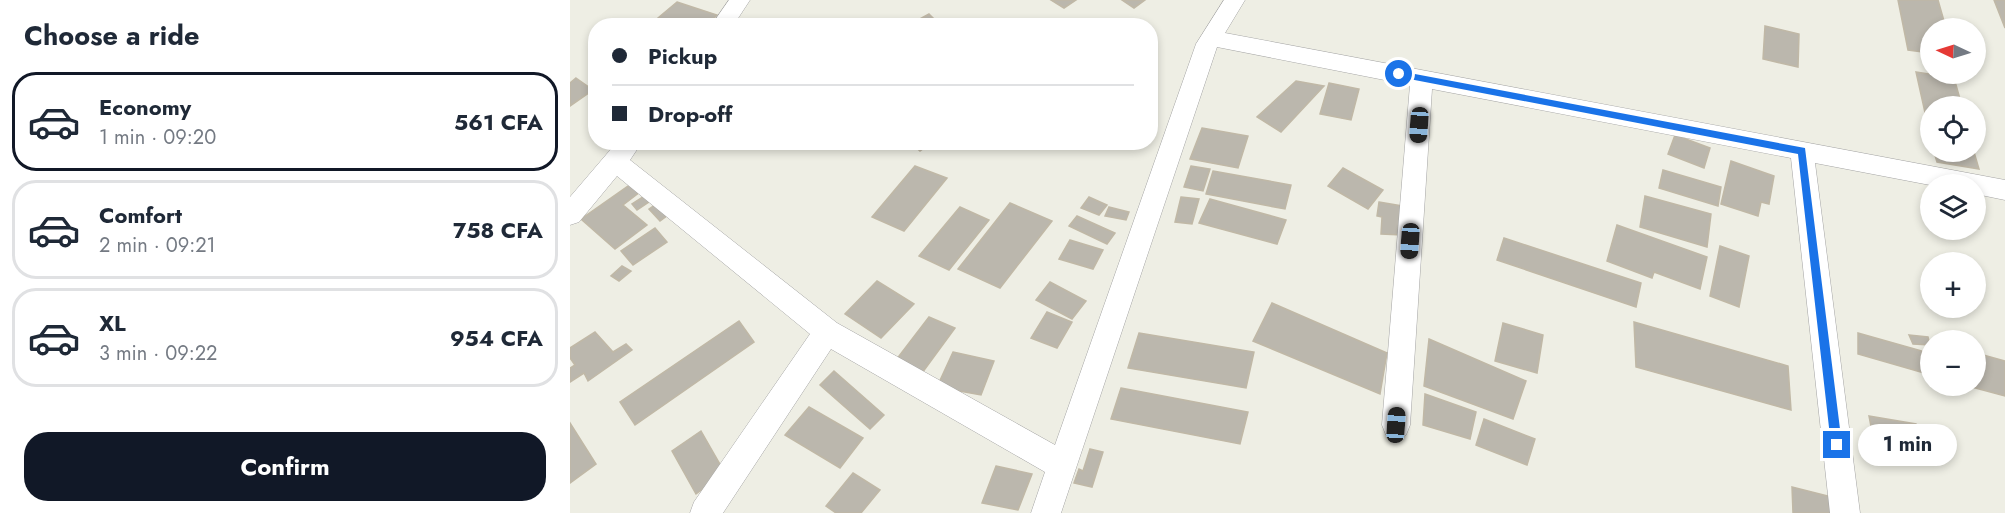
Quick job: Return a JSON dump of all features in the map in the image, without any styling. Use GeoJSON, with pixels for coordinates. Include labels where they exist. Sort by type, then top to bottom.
{"type":"FeatureCollection","features":[{"type":"Feature","properties":{"kind":"street"},"geometry":{"type":"LineString","coordinates":[[727,18],[740,0]]}},
{"type":"Feature","properties":{"kind":"street"},"geometry":{"type":"LineString","coordinates":[[1046,513],[1210,38],[1235,0]]}},
{"type":"Feature","properties":{"kind":"street"},"geometry":{"type":"LineString","coordinates":[[1210,38],[2005,190]]}},
{"type":"Feature","properties":{"kind":"street"},"geometry":{"type":"LineString","coordinates":[[1396,425],[1422,79]]}},
{"type":"Feature","properties":{"kind":"street"},"geometry":{"type":"LineString","coordinates":[[1802,151],[1845,513]]}},
{"type":"Feature","properties":{"kind":"street"},"geometry":{"type":"LineString","coordinates":[[570,215],[624,152],[827,332],[1063,465]]}},
{"type":"Feature","properties":{"kind":"street"},"geometry":{"type":"LineString","coordinates":[[705,513],[827,332]]}},
{"type":"Feature","properties":{"kind":"building"},"geometry":{"type":"Polygon","coordinates":[[[1051,0],[1076,0],[1064,8],[1051,0]]]}},
{"type":"Feature","properties":{"kind":"building"},"geometry":{"type":"Polygon","coordinates":[[[1122,0],[1145,0],[1134,8],[1122,0]]]}},
{"type":"Feature","properties":{"kind":"building"},"geometry":{"type":"Polygon","coordinates":[[[1898,0],[1938,0],[1943,18],[1920,18],[1920,52],[1908,50],[1898,0]]]}},
{"type":"Feature","properties":{"kind":"building"},"geometry":{"type":"Polygon","coordinates":[[[1994,0],[2005,0],[2005,28],[1994,0]]]}},
{"type":"Feature","properties":{"kind":"building"},"geometry":{"type":"Polygon","coordinates":[[[677,2],[717,15],[714,18],[658,18],[677,2]]]}},
{"type":"Feature","properties":{"kind":"building"},"geometry":{"type":"Polygon","coordinates":[[[929,14],[933,18],[922,18],[929,14]]]}},
{"type":"Feature","properties":{"kind":"building"},"geometry":{"type":"Polygon","coordinates":[[[1765,26],[1799,34],[1798,67],[1763,59],[1765,26]]]}},
{"type":"Feature","properties":{"kind":"building"},"geometry":{"type":"Polygon","coordinates":[[[1916,72],[1920,73],[1920,84],[1956,84],[1959,96],[1921,96],[1916,72]]]}},
{"type":"Feature","properties":{"kind":"building"},"geometry":{"type":"Polygon","coordinates":[[[576,78],[588,86],[588,93],[570,106],[570,83],[576,78]]]}},
{"type":"Feature","properties":{"kind":"building"},"geometry":{"type":"Polygon","coordinates":[[[1296,81],[1324,86],[1281,132],[1257,117],[1296,81]]]}},
{"type":"Feature","properties":{"kind":"building"},"geometry":{"type":"Polygon","coordinates":[[[1329,83],[1359,89],[1351,120],[1320,114],[1329,83]]]}},
{"type":"Feature","properties":{"kind":"building"},"geometry":{"type":"Polygon","coordinates":[[[1202,128],[1248,136],[1238,168],[1190,159],[1202,128]]]}},
{"type":"Feature","properties":{"kind":"building"},"geometry":{"type":"Polygon","coordinates":[[[1675,135],[1710,148],[1704,168],[1668,154],[1675,135]]]}},
{"type":"Feature","properties":{"kind":"building"},"geometry":{"type":"Polygon","coordinates":[[[1731,161],[1774,176],[1769,204],[1761,202],[1758,216],[1721,204],[1731,161]]]}},
{"type":"Feature","properties":{"kind":"building"},"geometry":{"type":"Polygon","coordinates":[[[1937,162],[1977,162],[1979,169],[1937,162]]]}},
{"type":"Feature","properties":{"kind":"building"},"geometry":{"type":"Polygon","coordinates":[[[915,166],[947,178],[904,231],[872,217],[915,166]]]}},
{"type":"Feature","properties":{"kind":"building"},"geometry":{"type":"Polygon","coordinates":[[[1191,166],[1210,169],[1203,191],[1184,187],[1191,166]]]}},
{"type":"Feature","properties":{"kind":"building"},"geometry":{"type":"Polygon","coordinates":[[[1343,168],[1383,190],[1368,209],[1328,186],[1343,168]]]}},
{"type":"Feature","properties":{"kind":"building"},"geometry":{"type":"Polygon","coordinates":[[[1663,170],[1721,187],[1718,206],[1659,188],[1663,170]]]}},
{"type":"Feature","properties":{"kind":"building"},"geometry":{"type":"Polygon","coordinates":[[[1213,171],[1291,185],[1285,209],[1206,194],[1213,171]]]}},
{"type":"Feature","properties":{"kind":"building"},"geometry":{"type":"Polygon","coordinates":[[[631,184],[640,192],[623,205],[647,225],[615,249],[581,219],[631,184]]]}},
{"type":"Feature","properties":{"kind":"building"},"geometry":{"type":"Polygon","coordinates":[[[646,195],[652,200],[637,210],[632,204],[646,195]]]}},
{"type":"Feature","properties":{"kind":"building"},"geometry":{"type":"Polygon","coordinates":[[[1645,196],[1711,214],[1707,247],[1640,227],[1645,196]]]}},
{"type":"Feature","properties":{"kind":"building"},"geometry":{"type":"Polygon","coordinates":[[[1089,197],[1107,205],[1099,215],[1081,208],[1089,197]]]}},
{"type":"Feature","properties":{"kind":"building"},"geometry":{"type":"Polygon","coordinates":[[[1181,197],[1199,199],[1192,224],[1175,222],[1181,197]]]}},
{"type":"Feature","properties":{"kind":"building"},"geometry":{"type":"Polygon","coordinates":[[[1210,199],[1286,220],[1277,244],[1199,223],[1210,199]]]}},
{"type":"Feature","properties":{"kind":"building"},"geometry":{"type":"Polygon","coordinates":[[[659,202],[671,213],[660,221],[649,209],[659,202]]]}},
{"type":"Feature","properties":{"kind":"building"},"geometry":{"type":"Polygon","coordinates":[[[1379,202],[1402,206],[1402,235],[1381,234],[1382,217],[1377,216],[1379,202]]]}},
{"type":"Feature","properties":{"kind":"building"},"geometry":{"type":"Polygon","coordinates":[[[1010,203],[1052,221],[1000,288],[958,269],[1010,203]]]}},
{"type":"Feature","properties":{"kind":"building"},"geometry":{"type":"Polygon","coordinates":[[[960,207],[989,220],[949,270],[919,256],[960,207]]]}},
{"type":"Feature","properties":{"kind":"building"},"geometry":{"type":"Polygon","coordinates":[[[1109,207],[1129,212],[1126,220],[1105,216],[1109,207]]]}},
{"type":"Feature","properties":{"kind":"building"},"geometry":{"type":"Polygon","coordinates":[[[1077,216],[1115,233],[1107,244],[1069,226],[1077,216]]]}},
{"type":"Feature","properties":{"kind":"building"},"geometry":{"type":"Polygon","coordinates":[[[1617,225],[1707,257],[1700,289],[1654,272],[1652,278],[1607,261],[1617,225]]]}},
{"type":"Feature","properties":{"kind":"building"},"geometry":{"type":"Polygon","coordinates":[[[655,228],[667,242],[633,265],[621,251],[655,228]]]}},
{"type":"Feature","properties":{"kind":"building"},"geometry":{"type":"Polygon","coordinates":[[[1504,238],[1641,283],[1636,307],[1497,260],[1504,238]]]}},
{"type":"Feature","properties":{"kind":"building"},"geometry":{"type":"Polygon","coordinates":[[[1070,240],[1103,250],[1093,269],[1059,259],[1070,240]]]}},
{"type":"Feature","properties":{"kind":"building"},"geometry":{"type":"Polygon","coordinates":[[[1720,246],[1749,256],[1739,307],[1710,296],[1720,246]]]}},
{"type":"Feature","properties":{"kind":"building"},"geometry":{"type":"Polygon","coordinates":[[[622,266],[631,271],[619,281],[611,276],[622,266]]]}},
{"type":"Feature","properties":{"kind":"building"},"geometry":{"type":"Polygon","coordinates":[[[877,281],[914,304],[881,338],[845,314],[877,281]]]}},
{"type":"Feature","properties":{"kind":"building"},"geometry":{"type":"Polygon","coordinates":[[[1050,282],[1086,301],[1072,319],[1036,300],[1050,282]]]}},
{"type":"Feature","properties":{"kind":"building"},"geometry":{"type":"Polygon","coordinates":[[[1272,303],[1387,353],[1380,394],[1253,341],[1272,303]]]}},
{"type":"Feature","properties":{"kind":"building"},"geometry":{"type":"Polygon","coordinates":[[[1047,312],[1072,322],[1057,348],[1031,338],[1047,312]]]}},
{"type":"Feature","properties":{"kind":"building"},"geometry":{"type":"Polygon","coordinates":[[[929,317],[955,328],[922,373],[896,360],[929,317]]]}},
{"type":"Feature","properties":{"kind":"building"},"geometry":{"type":"Polygon","coordinates":[[[739,321],[754,342],[635,425],[620,402],[739,321]]]}},
{"type":"Feature","properties":{"kind":"building"},"geometry":{"type":"Polygon","coordinates":[[[1634,322],[1788,366],[1791,410],[1636,367],[1634,322]]]}},
{"type":"Feature","properties":{"kind":"building"},"geometry":{"type":"Polygon","coordinates":[[[1503,323],[1543,335],[1537,373],[1495,361],[1503,323]]]}},
{"type":"Feature","properties":{"kind":"building"},"geometry":{"type":"Polygon","coordinates":[[[595,332],[613,352],[626,344],[632,350],[588,381],[584,373],[570,382],[570,368],[575,365],[570,358],[570,348],[595,332]]]}},
{"type":"Feature","properties":{"kind":"building"},"geometry":{"type":"Polygon","coordinates":[[[1139,333],[1254,352],[1246,388],[1128,368],[1139,333]]]}},
{"type":"Feature","properties":{"kind":"building"},"geometry":{"type":"Polygon","coordinates":[[[1858,333],[1920,350],[1920,372],[1858,354],[1858,333]]]}},
{"type":"Feature","properties":{"kind":"building"},"geometry":{"type":"Polygon","coordinates":[[[1909,335],[1920,336],[1920,344],[1913,344],[1909,335]]]}},
{"type":"Feature","properties":{"kind":"building"},"geometry":{"type":"Polygon","coordinates":[[[1429,339],[1526,381],[1513,419],[1424,386],[1429,339]]]}},
{"type":"Feature","properties":{"kind":"building"},"geometry":{"type":"Polygon","coordinates":[[[953,352],[994,361],[981,395],[937,387],[953,352]]]}},
{"type":"Feature","properties":{"kind":"building"},"geometry":{"type":"Polygon","coordinates":[[[1986,356],[2005,361],[2005,396],[1986,391],[1986,356]]]}},
{"type":"Feature","properties":{"kind":"building"},"geometry":{"type":"Polygon","coordinates":[[[834,371],[884,415],[870,429],[820,385],[834,371]]]}},
{"type":"Feature","properties":{"kind":"building"},"geometry":{"type":"Polygon","coordinates":[[[1121,388],[1248,412],[1240,444],[1111,419],[1121,388]]]}},
{"type":"Feature","properties":{"kind":"building"},"geometry":{"type":"Polygon","coordinates":[[[1425,394],[1476,412],[1470,439],[1423,425],[1425,394]]]}},
{"type":"Feature","properties":{"kind":"building"},"geometry":{"type":"Polygon","coordinates":[[[809,407],[863,438],[840,468],[785,435],[809,407]]]}},
{"type":"Feature","properties":{"kind":"building"},"geometry":{"type":"Polygon","coordinates":[[[1869,416],[1916,424],[1923,456],[1875,447],[1869,416]]]}},
{"type":"Feature","properties":{"kind":"building"},"geometry":{"type":"Polygon","coordinates":[[[1484,419],[1535,439],[1527,465],[1476,445],[1484,419]]]}},
{"type":"Feature","properties":{"kind":"building"},"geometry":{"type":"Polygon","coordinates":[[[570,423],[596,464],[570,483],[570,423]]]}},
{"type":"Feature","properties":{"kind":"building"},"geometry":{"type":"Polygon","coordinates":[[[701,431],[725,473],[696,494],[672,451],[701,431]]]}},
{"type":"Feature","properties":{"kind":"building"},"geometry":{"type":"Polygon","coordinates":[[[1090,449],[1103,452],[1092,487],[1074,483],[1079,469],[1083,471],[1090,449]]]}},
{"type":"Feature","properties":{"kind":"building"},"geometry":{"type":"Polygon","coordinates":[[[996,466],[1032,474],[1018,510],[982,503],[996,466]]]}},
{"type":"Feature","properties":{"kind":"building"},"geometry":{"type":"Polygon","coordinates":[[[853,473],[880,490],[861,513],[836,513],[826,506],[853,473]]]}},
{"type":"Feature","properties":{"kind":"building"},"geometry":{"type":"Polygon","coordinates":[[[1792,487],[1840,499],[1841,513],[1793,513],[1792,487]]]}},
{"type":"Feature","properties":{"kind":"route"},"geometry":{"type":"LineString","coordinates":[[1399,74],[1802,151],[1837,445]]}}]}
